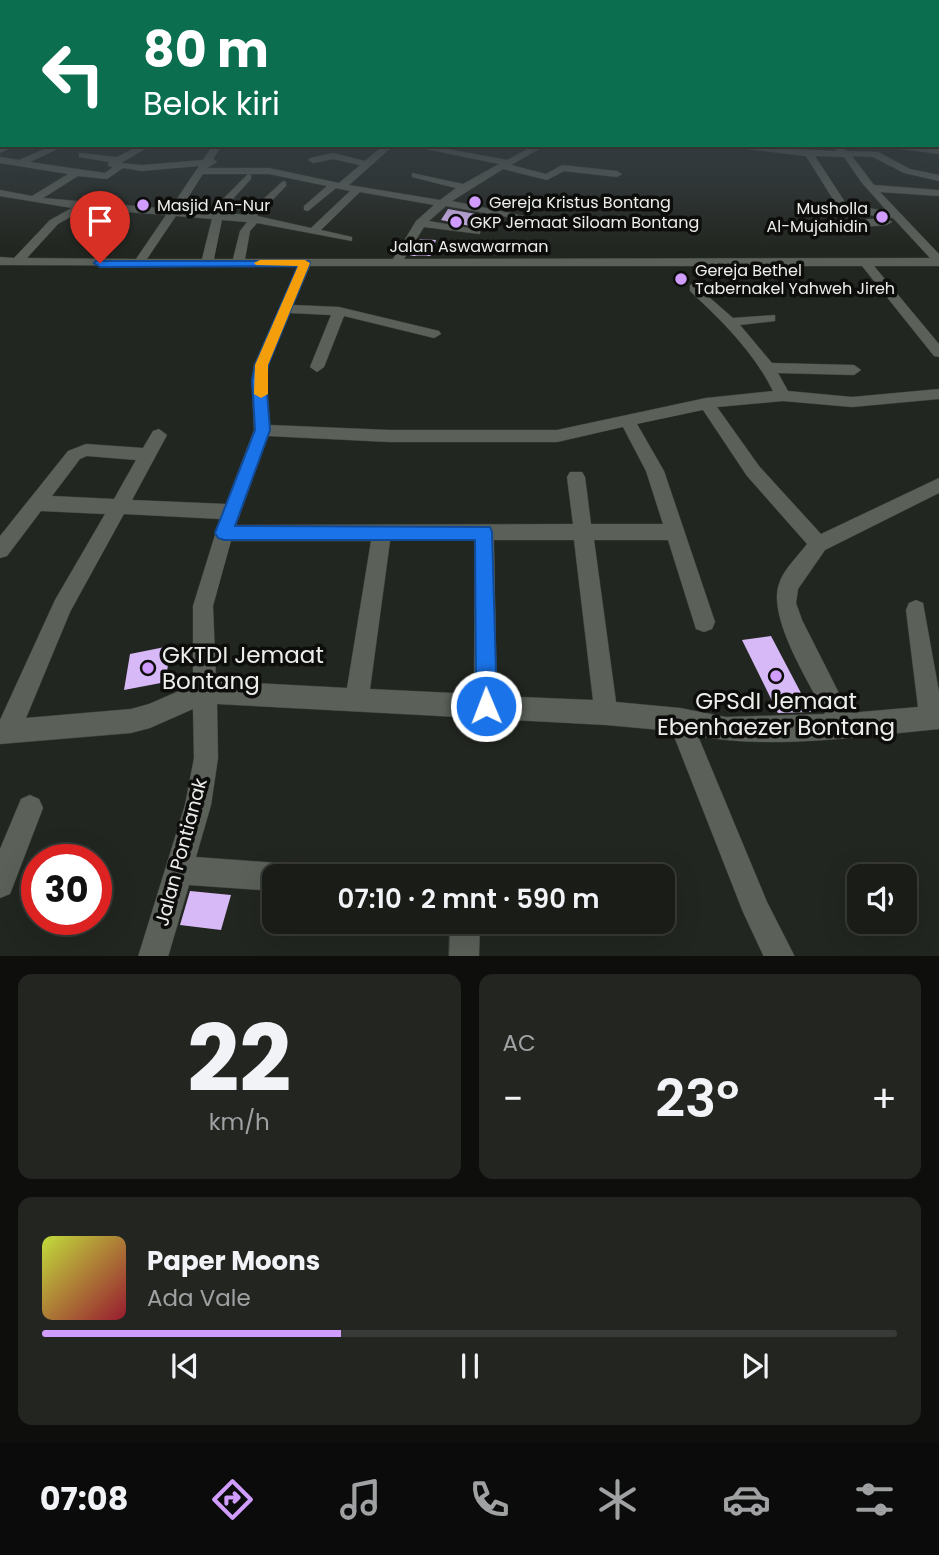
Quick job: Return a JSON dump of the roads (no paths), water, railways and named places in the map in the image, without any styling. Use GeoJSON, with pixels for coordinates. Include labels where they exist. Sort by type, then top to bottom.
{"type":"FeatureCollection","features":[{"type":"Feature","properties":{"kind":"street"},"geometry":{"type":"LineString","coordinates":[[4,161],[107,176],[120,161]]}},
{"type":"Feature","properties":{"kind":"street"},"geometry":{"type":"LineString","coordinates":[[21,163],[26,161]]}},
{"type":"Feature","properties":{"kind":"street"},"geometry":{"type":"LineString","coordinates":[[106,161],[150,168],[269,162]]}},
{"type":"Feature","properties":{"kind":"street"},"geometry":{"type":"LineString","coordinates":[[139,263],[207,161]]}},
{"type":"Feature","properties":{"kind":"street"},"geometry":{"type":"LineString","coordinates":[[352,161],[367,164]]}},
{"type":"Feature","properties":{"kind":"street"},"geometry":{"type":"LineString","coordinates":[[307,208],[371,161]]}},
{"type":"Feature","properties":{"kind":"street"},"geometry":{"type":"LineString","coordinates":[[493,161],[547,177],[562,167],[617,174]]}},
{"type":"Feature","properties":{"kind":"street"},"geometry":{"type":"LineString","coordinates":[[397,262],[410,236],[442,202],[462,187],[512,161]]}},
{"type":"Feature","properties":{"kind":"street"},"geometry":{"type":"LineString","coordinates":[[813,161],[853,216],[868,222]]}},
{"type":"Feature","properties":{"kind":"street"},"geometry":{"type":"LineString","coordinates":[[851,161],[939,262]]}},
{"type":"Feature","properties":{"kind":"street"},"geometry":{"type":"LineString","coordinates":[[891,161],[907,171],[939,178]]}},
{"type":"Feature","properties":{"kind":"street"},"geometry":{"type":"LineString","coordinates":[[202,167],[262,170],[520,218]]}},
{"type":"Feature","properties":{"kind":"street"},"geometry":{"type":"LineString","coordinates":[[33,199],[76,173]]}},
{"type":"Feature","properties":{"kind":"street"},"geometry":{"type":"LineString","coordinates":[[415,175],[462,187]]}},
{"type":"Feature","properties":{"kind":"street"},"geometry":{"type":"LineString","coordinates":[[207,263],[215,236],[216,215],[248,177]]}},
{"type":"Feature","properties":{"kind":"street"},"geometry":{"type":"LineString","coordinates":[[238,263],[245,231],[251,219],[283,184]]}},
{"type":"Feature","properties":{"kind":"street"},"geometry":{"type":"LineString","coordinates":[[872,188],[939,193]]}},
{"type":"Feature","properties":{"kind":"street"},"geometry":{"type":"LineString","coordinates":[[314,231],[358,189]]}},
{"type":"Feature","properties":{"kind":"street"},"geometry":{"type":"LineString","coordinates":[[62,204],[70,196],[81,192]]}},
{"type":"Feature","properties":{"kind":"street"},"geometry":{"type":"LineString","coordinates":[[0,193],[62,204],[251,219],[348,239]]}},
{"type":"Feature","properties":{"kind":"street"},"geometry":{"type":"LineString","coordinates":[[18,261],[54,222],[83,206]]}},
{"type":"Feature","properties":{"kind":"street"},"geometry":{"type":"LineString","coordinates":[[819,206],[848,208],[898,218]]}},
{"type":"Feature","properties":{"kind":"street"},"geometry":{"type":"LineString","coordinates":[[92,233],[125,209]]}},
{"type":"Feature","properties":{"kind":"street"},"geometry":{"type":"LineString","coordinates":[[859,233],[858,227],[868,222],[898,218]]}},
{"type":"Feature","properties":{"kind":"street"},"geometry":{"type":"LineString","coordinates":[[421,223],[476,232]]}},
{"type":"Feature","properties":{"kind":"street","name":"Jalan Aswawarman"},"geometry":{"type":"LineString","coordinates":[[0,261],[939,262]]}},
{"type":"Feature","properties":{"kind":"street"},"geometry":{"type":"LineString","coordinates":[[865,262],[939,353]]}},
{"type":"Feature","properties":{"kind":"street","name":"Jalan Pontianak"},"geometry":{"type":"LineString","coordinates":[[153,956],[198,805],[205,758],[203,606],[228,523],[262,430],[261,365],[305,263]]}},
{"type":"Feature","properties":{"kind":"street"},"geometry":{"type":"LineString","coordinates":[[694,288],[757,349],[770,368],[783,396]]}},
{"type":"Feature","properties":{"kind":"street"},"geometry":{"type":"LineString","coordinates":[[286,309],[339,311],[434,334]]}},
{"type":"Feature","properties":{"kind":"street"},"geometry":{"type":"LineString","coordinates":[[317,367],[339,311]]}},
{"type":"Feature","properties":{"kind":"street"},"geometry":{"type":"LineString","coordinates":[[730,322],[770,318]]}},
{"type":"Feature","properties":{"kind":"street"},"geometry":{"type":"LineString","coordinates":[[770,368],[854,370]]}},
{"type":"Feature","properties":{"kind":"street"},"geometry":{"type":"LineString","coordinates":[[262,430],[389,436],[548,437],[587,432],[626,419],[706,403],[783,396],[852,402],[939,394]]}},
{"type":"Feature","properties":{"kind":"street"},"geometry":{"type":"LineString","coordinates":[[706,403],[753,471],[818,544]]}},
{"type":"Feature","properties":{"kind":"street"},"geometry":{"type":"LineString","coordinates":[[626,419],[655,471],[704,622]]}},
{"type":"Feature","properties":{"kind":"street"},"geometry":{"type":"LineString","coordinates":[[4,732],[62,607],[159,435]]}},
{"type":"Feature","properties":{"kind":"street"},"geometry":{"type":"LineString","coordinates":[[0,551],[74,455],[80,452],[148,456]]}},
{"type":"Feature","properties":{"kind":"street"},"geometry":{"type":"LineString","coordinates":[[576,477],[606,713]]}},
{"type":"Feature","properties":{"kind":"street"},"geometry":{"type":"LineString","coordinates":[[843,726],[792,623],[786,603],[793,578],[818,544],[939,485]]}},
{"type":"Feature","properties":{"kind":"street"},"geometry":{"type":"LineString","coordinates":[[36,503],[118,508],[228,523],[382,531],[676,532]]}},
{"type":"Feature","properties":{"kind":"street"},"geometry":{"type":"LineString","coordinates":[[357,701],[382,531]]}},
{"type":"Feature","properties":{"kind":"street"},"geometry":{"type":"LineString","coordinates":[[484,532],[486,706]]}},
{"type":"Feature","properties":{"kind":"street"},"geometry":{"type":"LineString","coordinates":[[4,732],[131,720],[150,716],[204,692],[606,713],[680,720],[726,729],[843,726],[935,718],[916,610]]}},
{"type":"Feature","properties":{"kind":"street"},"geometry":{"type":"LineString","coordinates":[[680,720],[757,912],[779,956]]}},
{"type":"Feature","properties":{"kind":"street"},"geometry":{"type":"LineString","coordinates":[[0,884],[30,808]]}},
{"type":"Feature","properties":{"kind":"street"},"geometry":{"type":"LineString","coordinates":[[178,870],[262,876]]}},
{"type":"Feature","properties":{"kind":"street"},"geometry":{"type":"LineString","coordinates":[[464,956],[465,934]]}},
{"type":"Feature","properties":{"kind":"place","name":"Gereja Kristus Bontang"},"geometry":{"type":"Point","coordinates":[475,202]}},
{"type":"Feature","properties":{"kind":"place","name":"Masjid An-Nur"},"geometry":{"type":"Point","coordinates":[143,205]}},
{"type":"Feature","properties":{"kind":"place","name":"Musholla Al-Mujahidin"},"geometry":{"type":"Point","coordinates":[882,217]}},
{"type":"Feature","properties":{"kind":"place","name":"GKP Jemaat Siloam Bontang"},"geometry":{"type":"Point","coordinates":[456,222]}},
{"type":"Feature","properties":{"kind":"place","name":"Gereja Bethel Tabernakel Yahweh Jireh"},"geometry":{"type":"Point","coordinates":[681,279]}},
{"type":"Feature","properties":{"kind":"place","name":"GKTDI Jemaat Bontang"},"geometry":{"type":"Point","coordinates":[148,668]}},
{"type":"Feature","properties":{"kind":"place","name":"GPSdI Jemaat Ebenhaezer Bontang"},"geometry":{"type":"Point","coordinates":[776,676]}}]}
